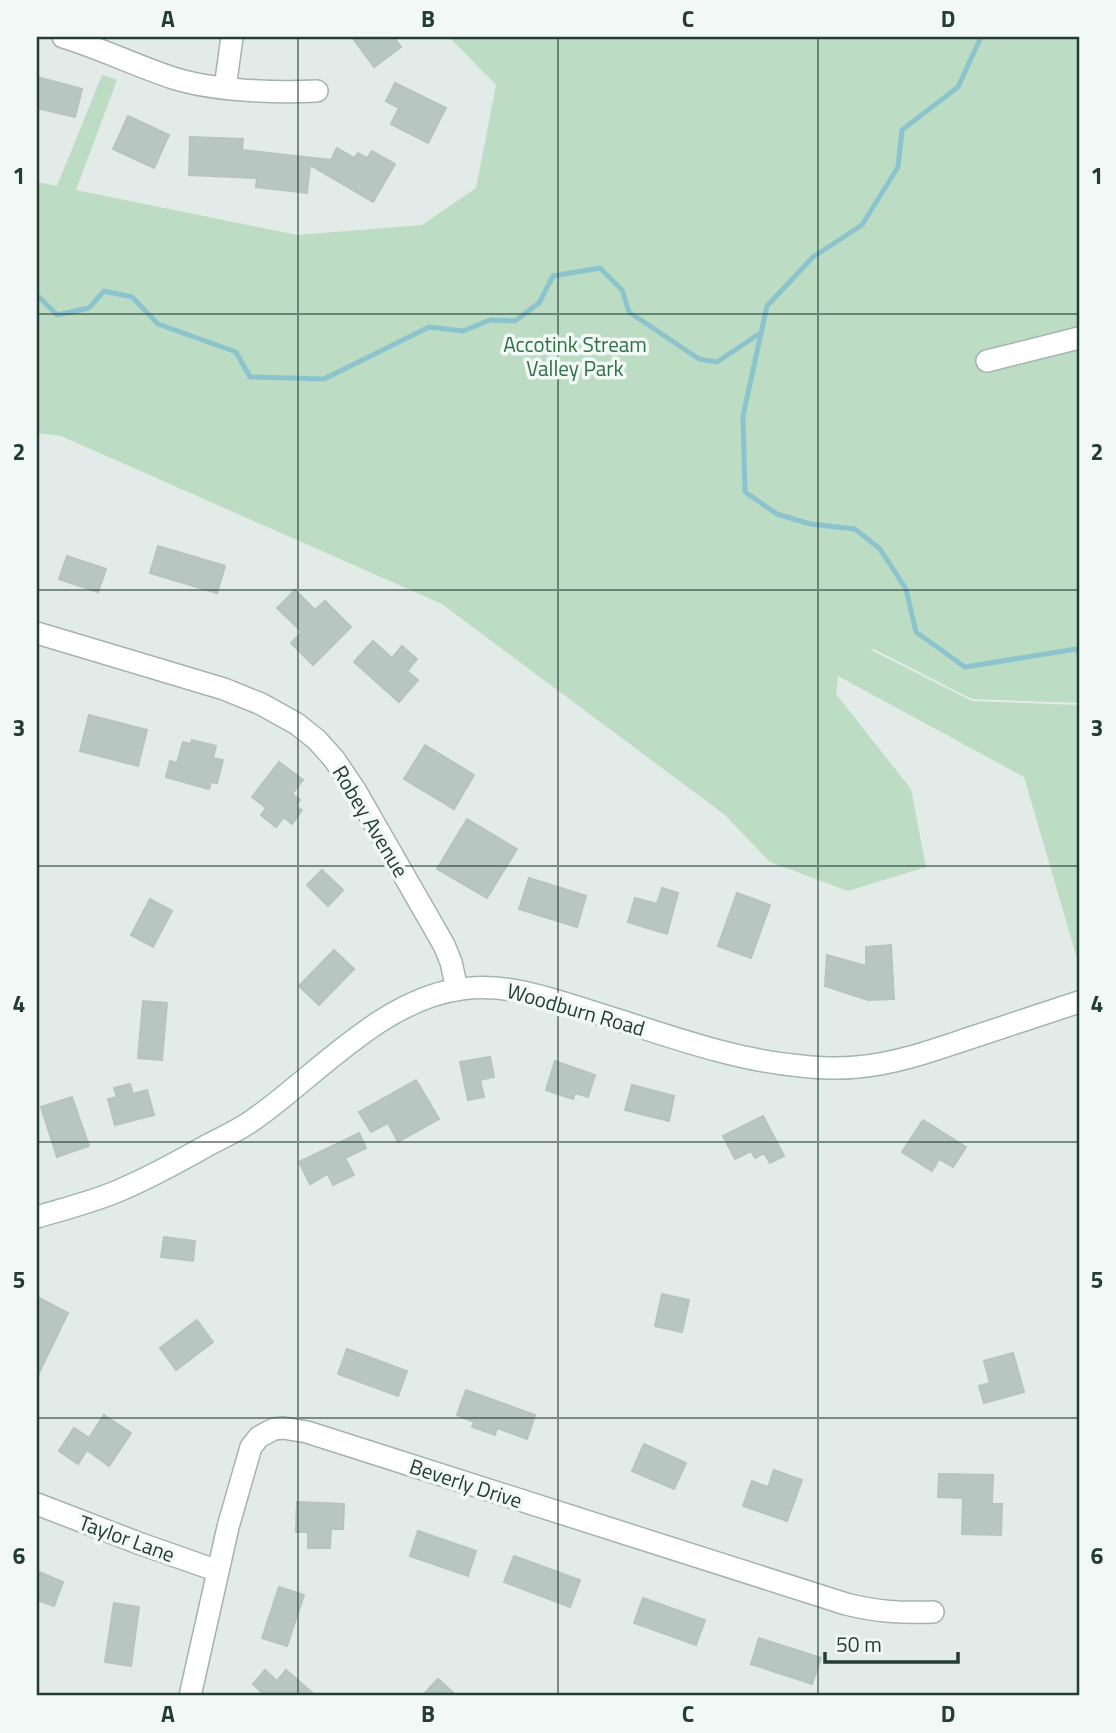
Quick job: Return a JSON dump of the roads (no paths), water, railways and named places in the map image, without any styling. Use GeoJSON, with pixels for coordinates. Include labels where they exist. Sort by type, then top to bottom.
{"type":"FeatureCollection","features":[{"type":"Feature","properties":{"kind":"street"},"geometry":{"type":"LineString","coordinates":[[62,37],[177,79],[225,88],[285,93],[317,91]]}},
{"type":"Feature","properties":{"kind":"street"},"geometry":{"type":"LineString","coordinates":[[225,88],[232,37]]}},
{"type":"Feature","properties":{"kind":"street"},"geometry":{"type":"LineString","coordinates":[[987,361],[1079,338]]}},
{"type":"Feature","properties":{"kind":"street","name":"Robey Avenue"},"geometry":{"type":"LineString","coordinates":[[37,633],[225,689],[261,704],[297,724],[317,740],[355,790],[444,945],[457,989]]}},
{"type":"Feature","properties":{"kind":"street","name":"Woodburn Road"},"geometry":{"type":"LineString","coordinates":[[37,1217],[116,1192],[157,1174],[252,1121],[376,1025],[413,1004],[457,989],[500,988],[538,995],[733,1054],[799,1066],[827,1068],[856,1068],[889,1063],[1079,1002]]}},
{"type":"Feature","properties":{"kind":"street","name":"Beverly Drive"},"geometry":{"type":"LineString","coordinates":[[190,1696],[228,1527],[251,1447],[265,1422],[352,1445],[846,1604],[901,1613],[933,1612]]}},
{"type":"Feature","properties":{"kind":"street","name":"Taylor Lane"},"geometry":{"type":"LineString","coordinates":[[37,1504],[141,1545],[218,1571]]}},
{"type":"Feature","properties":{"kind":"waterway"},"geometry":{"type":"LineString","coordinates":[[981,37],[958,87],[902,130],[898,167],[862,225],[813,257],[767,306],[743,416],[745,492],[777,514],[810,524],[855,529],[880,549],[906,589],[916,632],[965,667],[1076,649],[1079,654]]}},
{"type":"Feature","properties":{"kind":"waterway"},"geometry":{"type":"LineString","coordinates":[[37,295],[57,315],[89,308],[104,291],[132,297],[158,324],[236,352],[250,377],[324,379],[429,327],[463,331],[490,320],[515,321],[539,303],[553,276],[600,268],[622,290],[629,312],[699,359],[717,362],[762,332]]}},
{"type":"Feature","properties":{"kind":"park label","name":"Accotink Stream Valley Park"},"geometry":{"type":"Point","coordinates":[575,356]}}]}
